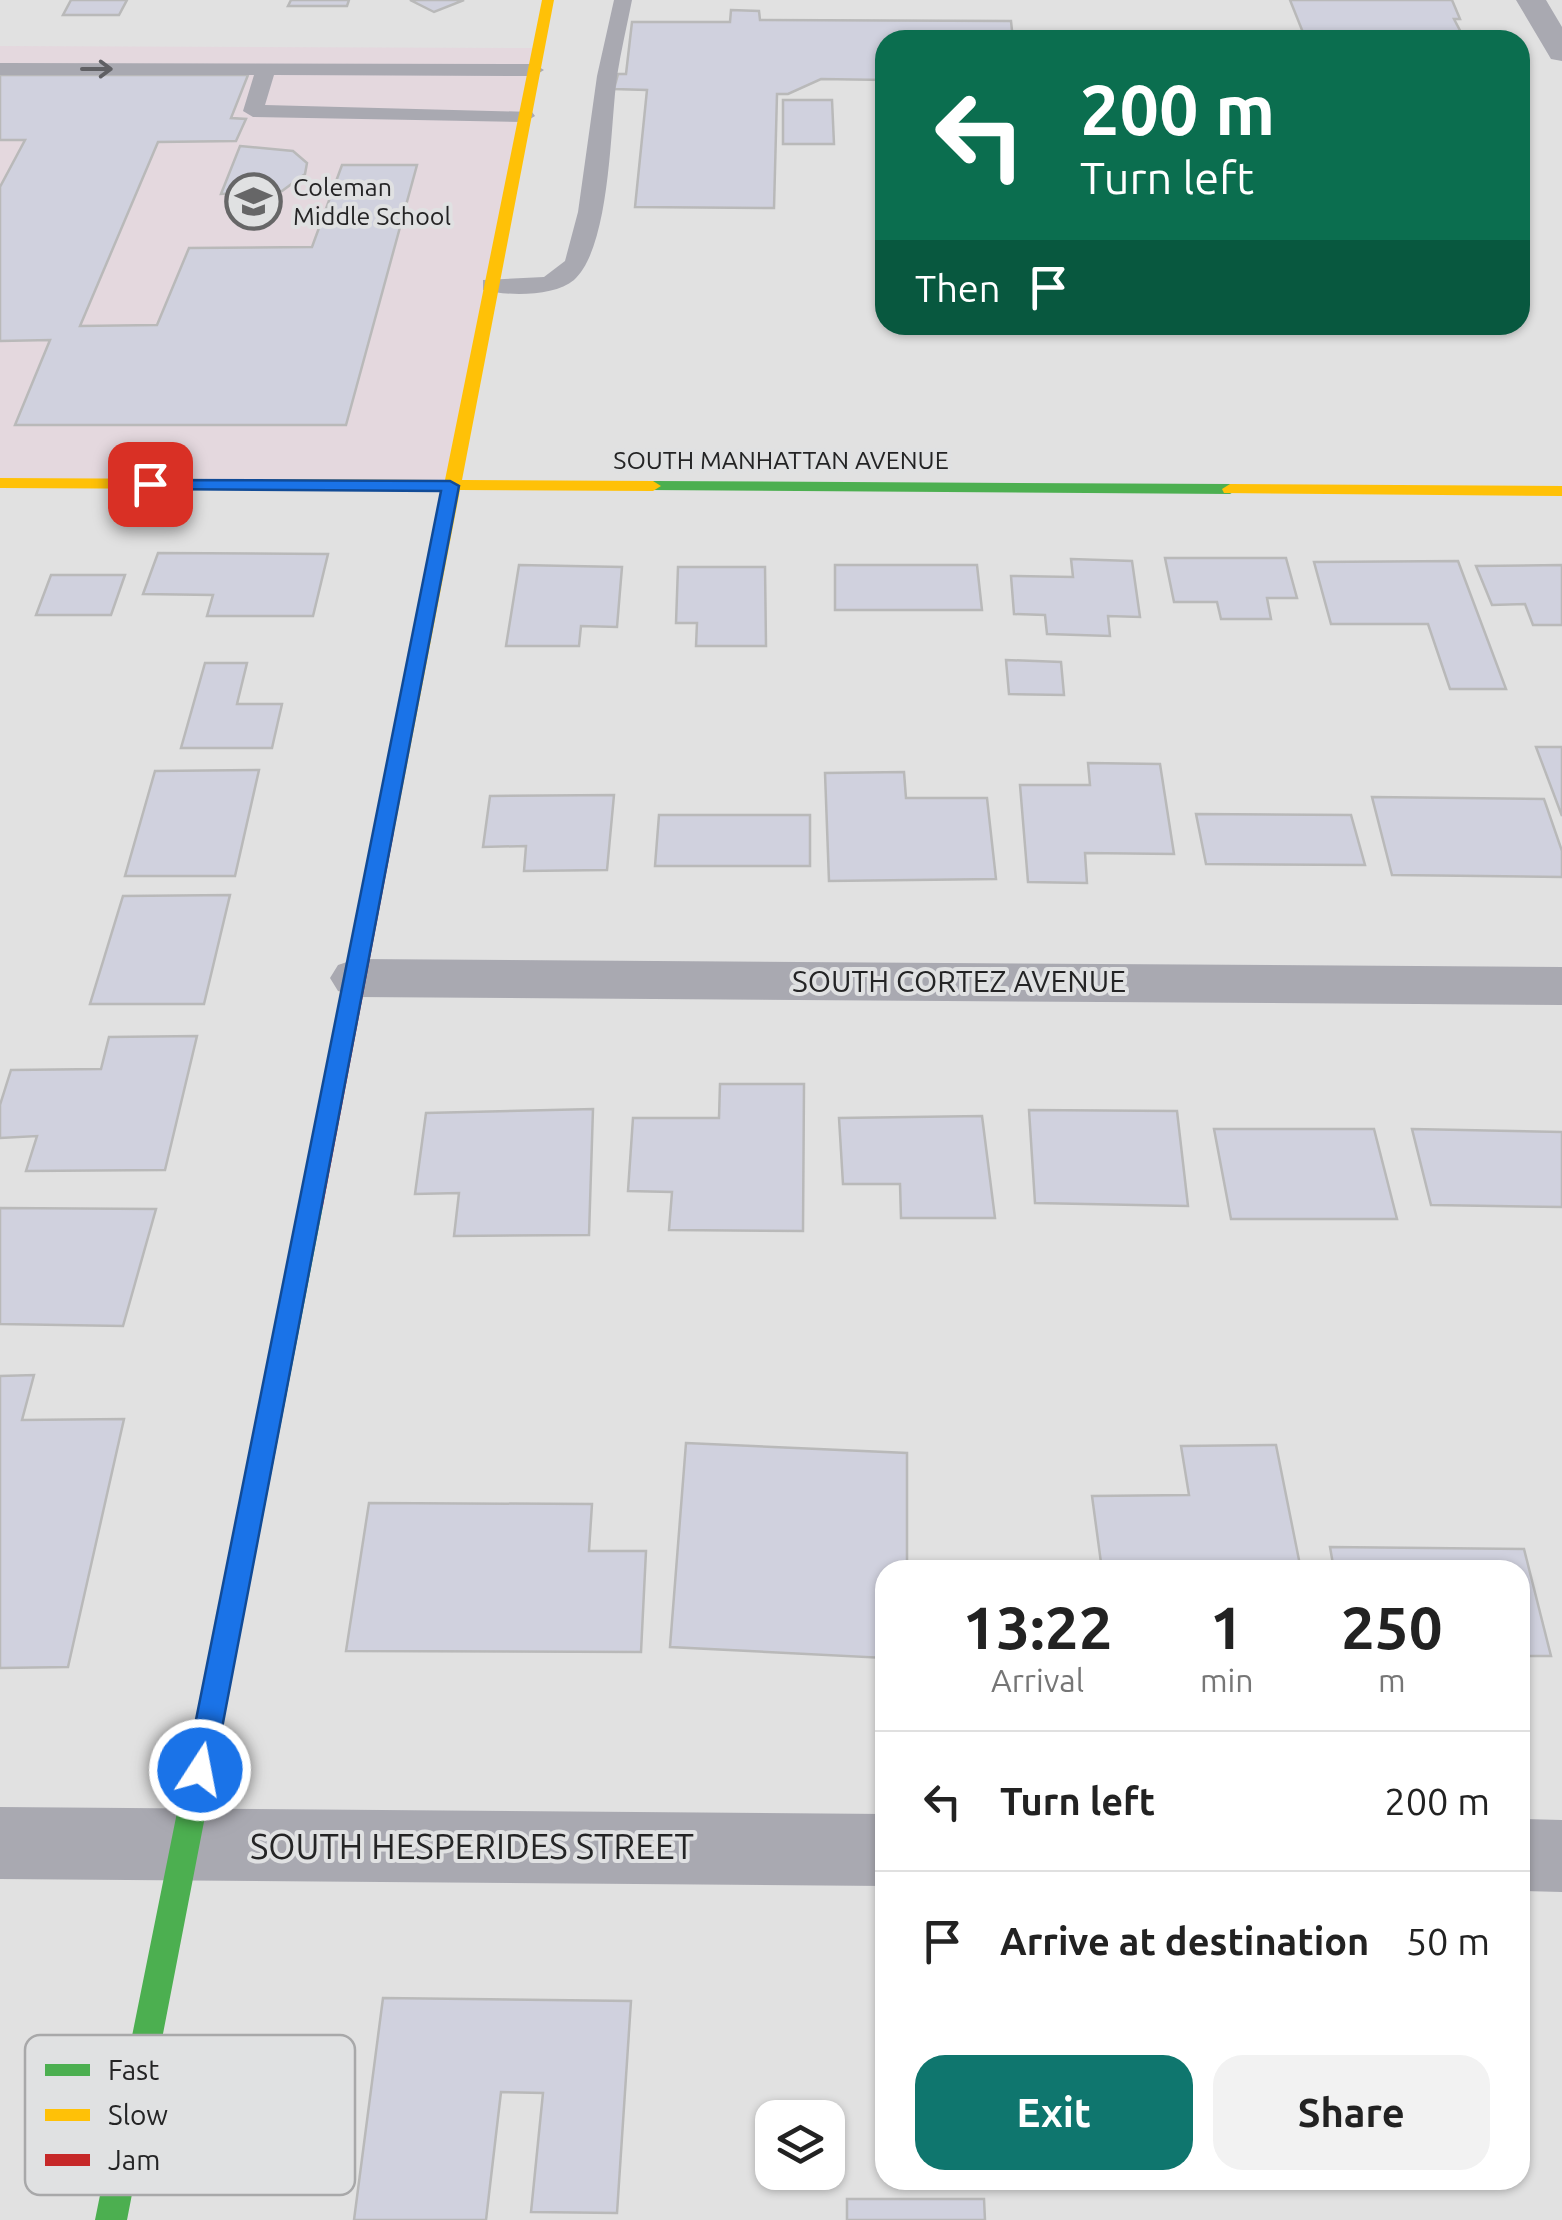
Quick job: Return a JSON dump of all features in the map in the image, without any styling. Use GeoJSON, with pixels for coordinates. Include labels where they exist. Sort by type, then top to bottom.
{"type":"FeatureCollection","features":[{"type":"Feature","properties":{"kind":"street"},"geometry":{"type":"LineString","coordinates":[[147,2035],[548,0]]}},
{"type":"Feature","properties":{"kind":"street"},"geometry":{"type":"LineString","coordinates":[[1531,0],[1562,52]]}},
{"type":"Feature","properties":{"kind":"street","name":"SOUTH MANHATTAN AVENUE"},"geometry":{"type":"LineString","coordinates":[[0,483],[1562,491]]}},
{"type":"Feature","properties":{"kind":"street","name":"SOUTH CORTEZ AVENUE"},"geometry":{"type":"LineString","coordinates":[[356,978],[1562,986]]}},
{"type":"Feature","properties":{"kind":"street","name":"SOUTH HESPERIDES STREET"},"geometry":{"type":"LineString","coordinates":[[0,1843],[875,1850]]}},
{"type":"Feature","properties":{"kind":"street"},"geometry":{"type":"LineString","coordinates":[[1530,1855],[1562,1856]]}},
{"type":"Feature","properties":{"kind":"street"},"geometry":{"type":"LineString","coordinates":[[110,2220],[115,2195]]}},
{"type":"Feature","properties":{"kind":"lane"},"geometry":{"type":"LineString","coordinates":[[491,286],[545,284],[567,274],[576,262],[586,229],[607,77],[623,0]]}},
{"type":"Feature","properties":{"kind":"lane"},"geometry":{"type":"LineString","coordinates":[[0,70],[534,70]]}},
{"type":"Feature","properties":{"kind":"lane"},"geometry":{"type":"LineString","coordinates":[[266,70],[253,111],[525,116]]}},
{"type":"Feature","properties":{"kind":"shaded area","name":"Coleman Middle School"},"geometry":{"type":"Polygon","coordinates":[[[0,46],[538,48],[450,486],[0,482],[0,46]]]}},
{"type":"Feature","properties":{"kind":"building"},"geometry":{"type":"Polygon","coordinates":[[[71,0],[127,0],[119,15],[63,15],[71,0]]]}},
{"type":"Feature","properties":{"kind":"building"},"geometry":{"type":"Polygon","coordinates":[[[291,0],[349,0],[347,6],[288,6],[291,0]]]}},
{"type":"Feature","properties":{"kind":"building"},"geometry":{"type":"Polygon","coordinates":[[[410,0],[464,0],[434,12],[410,0]]]}},
{"type":"Feature","properties":{"kind":"building"},"geometry":{"type":"Polygon","coordinates":[[[1290,0],[1452,0],[1460,19],[1454,19],[1460,30],[1302,30],[1290,0]]]}},
{"type":"Feature","properties":{"kind":"building"},"geometry":{"type":"Polygon","coordinates":[[[731,10],[759,11],[760,20],[1011,21],[1012,30],[875,30],[875,80],[821,79],[788,94],[777,94],[774,208],[635,207],[647,90],[614,89],[618,74],[626,74],[632,22],[730,22],[731,10]]]}},
{"type":"Feature","properties":{"kind":"building"},"geometry":{"type":"Polygon","coordinates":[[[0,75],[248,75],[231,118],[246,119],[236,141],[158,142],[80,326],[157,325],[189,248],[312,247],[342,165],[417,165],[346,425],[15,425],[50,340],[0,341],[0,187],[25,140],[0,140],[0,75]]]}},
{"type":"Feature","properties":{"kind":"building"},"geometry":{"type":"Polygon","coordinates":[[[783,100],[832,100],[834,144],[783,144],[783,100]]]}},
{"type":"Feature","properties":{"kind":"building"},"geometry":{"type":"Polygon","coordinates":[[[240,146],[293,151],[307,163],[305,174],[282,191],[221,194],[240,146]]]}},
{"type":"Feature","properties":{"kind":"building"},"geometry":{"type":"Polygon","coordinates":[[[158,553],[328,554],[313,616],[207,616],[213,595],[143,594],[158,553]]]}},
{"type":"Feature","properties":{"kind":"building"},"geometry":{"type":"Polygon","coordinates":[[[1165,558],[1286,558],[1297,598],[1267,598],[1271,619],[1221,619],[1217,602],[1174,602],[1165,558]]]}},
{"type":"Feature","properties":{"kind":"building"},"geometry":{"type":"Polygon","coordinates":[[[1071,559],[1132,561],[1140,617],[1108,616],[1110,636],[1047,634],[1045,615],[1014,614],[1011,576],[1073,577],[1071,559]]]}},
{"type":"Feature","properties":{"kind":"building"},"geometry":{"type":"Polygon","coordinates":[[[1458,561],[1506,689],[1450,689],[1428,624],[1331,624],[1314,562],[1458,561]]]}},
{"type":"Feature","properties":{"kind":"building"},"geometry":{"type":"Polygon","coordinates":[[[519,565],[622,567],[617,627],[581,626],[579,646],[506,646],[519,565]]]}},
{"type":"Feature","properties":{"kind":"building"},"geometry":{"type":"Polygon","coordinates":[[[835,565],[977,565],[982,610],[835,610],[835,565]]]}},
{"type":"Feature","properties":{"kind":"building"},"geometry":{"type":"Polygon","coordinates":[[[1562,565],[1562,625],[1533,625],[1525,604],[1492,605],[1476,566],[1562,565]]]}},
{"type":"Feature","properties":{"kind":"building"},"geometry":{"type":"Polygon","coordinates":[[[678,567],[765,567],[766,646],[696,646],[697,623],[676,623],[678,567]]]}},
{"type":"Feature","properties":{"kind":"building"},"geometry":{"type":"Polygon","coordinates":[[[51,575],[125,575],[111,615],[36,615],[51,575]]]}},
{"type":"Feature","properties":{"kind":"building"},"geometry":{"type":"Polygon","coordinates":[[[1006,660],[1061,662],[1064,695],[1009,694],[1006,660]]]}},
{"type":"Feature","properties":{"kind":"building"},"geometry":{"type":"Polygon","coordinates":[[[205,663],[247,663],[237,704],[282,704],[272,748],[181,748],[205,663]]]}},
{"type":"Feature","properties":{"kind":"building"},"geometry":{"type":"Polygon","coordinates":[[[1536,747],[1562,747],[1562,816],[1536,747]]]}},
{"type":"Feature","properties":{"kind":"building"},"geometry":{"type":"Polygon","coordinates":[[[1088,763],[1160,764],[1174,854],[1085,853],[1087,883],[1028,882],[1020,785],[1090,785],[1088,763]]]}},
{"type":"Feature","properties":{"kind":"building"},"geometry":{"type":"Polygon","coordinates":[[[259,770],[235,876],[125,876],[155,771],[259,770]]]}},
{"type":"Feature","properties":{"kind":"building"},"geometry":{"type":"Polygon","coordinates":[[[904,772],[906,798],[987,798],[996,879],[829,881],[825,773],[904,772]]]}},
{"type":"Feature","properties":{"kind":"building"},"geometry":{"type":"Polygon","coordinates":[[[614,795],[607,870],[524,871],[526,846],[483,847],[490,796],[614,795]]]}},
{"type":"Feature","properties":{"kind":"building"},"geometry":{"type":"Polygon","coordinates":[[[1372,797],[1544,799],[1562,851],[1562,877],[1392,875],[1372,797]]]}},
{"type":"Feature","properties":{"kind":"building"},"geometry":{"type":"Polygon","coordinates":[[[1196,814],[1351,815],[1365,865],[1206,864],[1196,814]]]}},
{"type":"Feature","properties":{"kind":"building"},"geometry":{"type":"Polygon","coordinates":[[[659,815],[810,815],[810,866],[655,866],[659,815]]]}},
{"type":"Feature","properties":{"kind":"building"},"geometry":{"type":"Polygon","coordinates":[[[230,895],[204,1004],[90,1004],[123,896],[230,895]]]}},
{"type":"Feature","properties":{"kind":"building"},"geometry":{"type":"Polygon","coordinates":[[[197,1036],[165,1170],[26,1171],[37,1136],[0,1138],[0,1105],[11,1070],[101,1069],[109,1037],[197,1036]]]}},
{"type":"Feature","properties":{"kind":"building"},"geometry":{"type":"Polygon","coordinates":[[[720,1084],[804,1084],[803,1231],[669,1230],[672,1192],[628,1191],[633,1118],[719,1118],[720,1084]]]}},
{"type":"Feature","properties":{"kind":"building"},"geometry":{"type":"Polygon","coordinates":[[[593,1109],[589,1235],[454,1236],[459,1193],[415,1194],[426,1113],[593,1109]]]}},
{"type":"Feature","properties":{"kind":"building"},"geometry":{"type":"Polygon","coordinates":[[[1029,1110],[1177,1111],[1188,1206],[1035,1203],[1029,1110]]]}},
{"type":"Feature","properties":{"kind":"building"},"geometry":{"type":"Polygon","coordinates":[[[982,1116],[995,1218],[901,1218],[900,1184],[843,1184],[839,1118],[982,1116]]]}},
{"type":"Feature","properties":{"kind":"building"},"geometry":{"type":"Polygon","coordinates":[[[1214,1129],[1374,1129],[1397,1219],[1231,1219],[1214,1129]]]}},
{"type":"Feature","properties":{"kind":"building"},"geometry":{"type":"Polygon","coordinates":[[[1412,1129],[1562,1132],[1562,1207],[1431,1205],[1412,1129]]]}},
{"type":"Feature","properties":{"kind":"building"},"geometry":{"type":"Polygon","coordinates":[[[0,1208],[156,1209],[123,1326],[0,1324],[0,1208]]]}},
{"type":"Feature","properties":{"kind":"building"},"geometry":{"type":"Polygon","coordinates":[[[34,1375],[22,1420],[124,1419],[68,1667],[0,1668],[0,1376],[34,1375]]]}},
{"type":"Feature","properties":{"kind":"building"},"geometry":{"type":"Polygon","coordinates":[[[686,1443],[907,1453],[907,1560],[875,1560],[875,1657],[670,1647],[686,1443]]]}},
{"type":"Feature","properties":{"kind":"building"},"geometry":{"type":"Polygon","coordinates":[[[1276,1445],[1299,1560],[1101,1560],[1092,1496],[1189,1495],[1181,1446],[1276,1445]]]}},
{"type":"Feature","properties":{"kind":"building"},"geometry":{"type":"Polygon","coordinates":[[[369,1503],[592,1504],[589,1551],[646,1551],[641,1652],[346,1651],[369,1503]]]}},
{"type":"Feature","properties":{"kind":"building"},"geometry":{"type":"Polygon","coordinates":[[[1330,1547],[1524,1549],[1527,1560],[1332,1560],[1330,1547]]]}},
{"type":"Feature","properties":{"kind":"building"},"geometry":{"type":"Polygon","coordinates":[[[1530,1573],[1551,1656],[1530,1656],[1530,1573]]]}},
{"type":"Feature","properties":{"kind":"building"},"geometry":{"type":"Polygon","coordinates":[[[383,1998],[631,2001],[617,2213],[531,2212],[543,2093],[501,2092],[486,2220],[354,2220],[383,1998]]]}},
{"type":"Feature","properties":{"kind":"building"},"geometry":{"type":"Polygon","coordinates":[[[847,2199],[984,2199],[985,2220],[847,2220],[847,2199]]]}},
{"type":"Feature","properties":{"kind":"traffic: fast"},"geometry":{"type":"LineString","coordinates":[[653,486],[1230,489]]}},
{"type":"Feature","properties":{"kind":"traffic: fast"},"geometry":{"type":"LineString","coordinates":[[147,2035],[311,1206]]}},
{"type":"Feature","properties":{"kind":"traffic: fast"},"geometry":{"type":"LineString","coordinates":[[111,2220],[116,2195]]}},
{"type":"Feature","properties":{"kind":"traffic: slow"},"geometry":{"type":"LineString","coordinates":[[384,832],[548,0]]}},
{"type":"Feature","properties":{"kind":"traffic: slow"},"geometry":{"type":"LineString","coordinates":[[0,483],[653,486]]}},
{"type":"Feature","properties":{"kind":"traffic: slow"},"geometry":{"type":"LineString","coordinates":[[1230,489],[1562,491]]}},
{"type":"Feature","properties":{"kind":"traffic: jam"},"geometry":{"type":"LineString","coordinates":[[311,1206],[384,832]]}},
{"type":"Feature","properties":{"kind":"place","name":"Coleman Middle School"},"geometry":{"type":"Point","coordinates":[254,201]}},
{"type":"Feature","properties":{"kind":"route"},"geometry":{"type":"LineString","coordinates":[[150,484],[450,486],[200,1770]]}}]}
